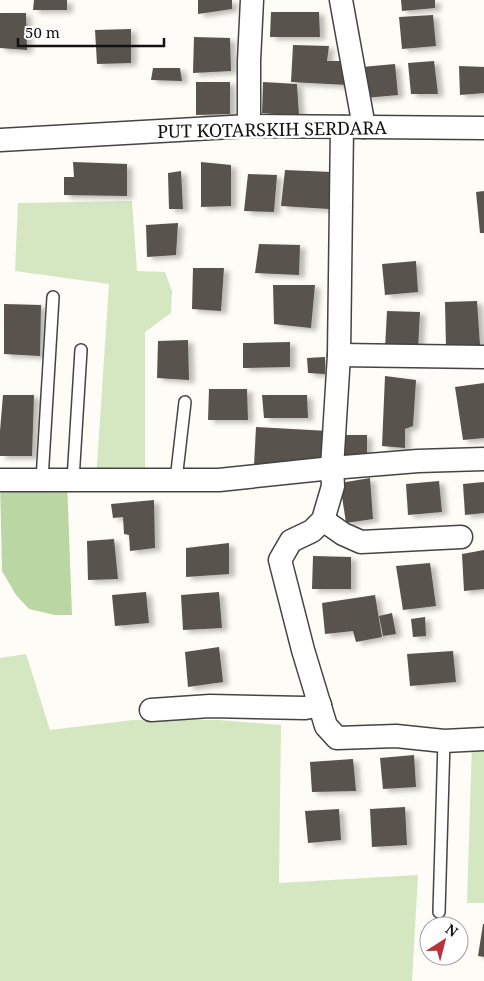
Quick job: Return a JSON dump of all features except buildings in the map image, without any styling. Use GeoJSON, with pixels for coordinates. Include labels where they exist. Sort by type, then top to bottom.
{"type":"FeatureCollection","features":[{"type":"Feature","properties":{"kind":"street"},"geometry":{"type":"LineString","coordinates":[[249,126],[249,61],[252,0]]}},
{"type":"Feature","properties":{"kind":"street"},"geometry":{"type":"LineString","coordinates":[[341,0],[364,127]]}},
{"type":"Feature","properties":{"kind":"street","name":"PUT KOTARSKIH SERDARA"},"geometry":{"type":"LineString","coordinates":[[0,140],[249,126],[484,128]]}},
{"type":"Feature","properties":{"kind":"street"},"geometry":{"type":"LineString","coordinates":[[342,127],[338,355],[332,468],[333,486],[324,520],[312,531],[291,542],[280,560],[303,650],[326,726],[337,738],[396,736],[444,741],[484,738]]}},
{"type":"Feature","properties":{"kind":"street"},"geometry":{"type":"LineString","coordinates":[[338,355],[484,358]]}},
{"type":"Feature","properties":{"kind":"street"},"geometry":{"type":"LineString","coordinates":[[0,480],[219,480],[418,461],[484,459]]}},
{"type":"Feature","properties":{"kind":"street"},"geometry":{"type":"LineString","coordinates":[[324,520],[343,534],[361,542],[460,537]]}},
{"type":"Feature","properties":{"kind":"street"},"geometry":{"type":"LineString","coordinates":[[152,710],[210,706],[305,708],[320,705]]}},
{"type":"Feature","properties":{"kind":"lane"},"geometry":{"type":"LineString","coordinates":[[42,480],[52,297]]}},
{"type":"Feature","properties":{"kind":"lane"},"geometry":{"type":"LineString","coordinates":[[73,480],[81,350]]}},
{"type":"Feature","properties":{"kind":"lane"},"geometry":{"type":"LineString","coordinates":[[176,480],[185,402]]}},
{"type":"Feature","properties":{"kind":"lane"},"geometry":{"type":"LineString","coordinates":[[438,912],[444,741]]}},
{"type":"Feature","properties":{"kind":"green space"},"geometry":{"type":"Polygon","coordinates":[[[132,201],[137,271],[165,272],[172,291],[171,313],[145,332],[145,481],[96,480],[109,284],[15,271],[18,203],[132,201]]]}},
{"type":"Feature","properties":{"kind":"green space"},"geometry":{"type":"Polygon","coordinates":[[[0,480],[67,480],[72,615],[55,615],[29,609],[16,595],[2,571],[0,480]]]}},
{"type":"Feature","properties":{"kind":"green space"},"geometry":{"type":"Polygon","coordinates":[[[26,654],[50,730],[133,720],[220,720],[281,725],[279,883],[418,875],[412,981],[0,981],[0,658],[26,654]]]}},
{"type":"Feature","properties":{"kind":"green space"},"geometry":{"type":"Polygon","coordinates":[[[484,741],[484,903],[467,903],[472,742],[484,741]]]}}]}
